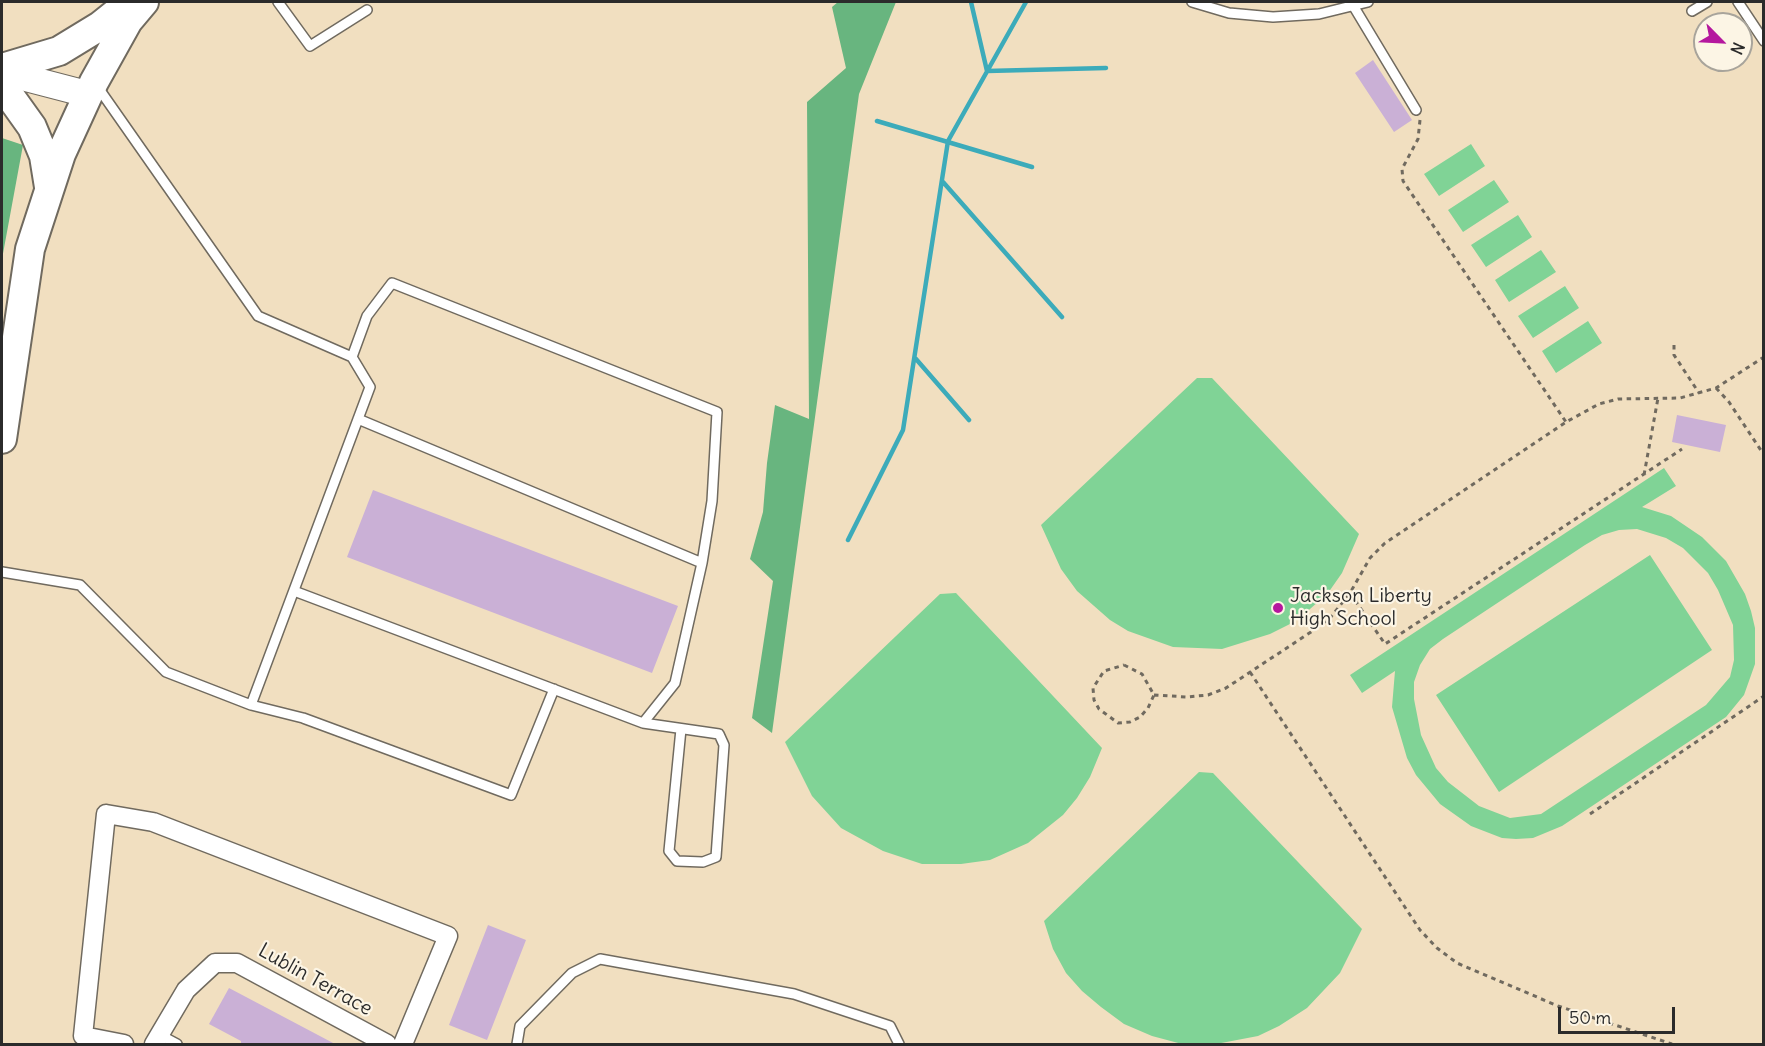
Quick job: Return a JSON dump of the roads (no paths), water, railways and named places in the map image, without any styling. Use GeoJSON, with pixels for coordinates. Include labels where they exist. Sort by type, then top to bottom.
{"type":"FeatureCollection","features":[{"type":"Feature","properties":{"kind":"main road"},"geometry":{"type":"LineString","coordinates":[[2,68],[59,51],[100,26],[130,2]]}},
{"type":"Feature","properties":{"kind":"main road"},"geometry":{"type":"LineString","coordinates":[[2,439],[5,398],[30,249],[61,154],[90,88],[128,21],[144,2]]}},
{"type":"Feature","properties":{"kind":"main road"},"geometry":{"type":"LineString","coordinates":[[2,76],[15,75],[90,88]]}},
{"type":"Feature","properties":{"kind":"main road"},"geometry":{"type":"LineString","coordinates":[[2,94],[12,99],[32,128],[44,156],[50,189]]}},
{"type":"Feature","properties":{"kind":"street"},"geometry":{"type":"LineString","coordinates":[[124,1044],[83,1040],[106,814],[153,822],[448,936],[403,1044]]}},
{"type":"Feature","properties":{"kind":"street","name":"Lublin Terrace"},"geometry":{"type":"LineString","coordinates":[[157,1040],[186,990],[215,963],[237,963],[387,1044]]}},
{"type":"Feature","properties":{"kind":"lane"},"geometry":{"type":"LineString","coordinates":[[278,2],[310,46],[367,10]]}},
{"type":"Feature","properties":{"kind":"lane"},"geometry":{"type":"LineString","coordinates":[[1192,2],[1229,13],[1273,17],[1319,14],[1368,2]]}},
{"type":"Feature","properties":{"kind":"lane"},"geometry":{"type":"LineString","coordinates":[[1692,11],[1707,2]]}},
{"type":"Feature","properties":{"kind":"lane"},"geometry":{"type":"LineString","coordinates":[[1738,2],[1764,41]]}},
{"type":"Feature","properties":{"kind":"lane"},"geometry":{"type":"LineString","coordinates":[[1354,7],[1416,110]]}},
{"type":"Feature","properties":{"kind":"lane"},"geometry":{"type":"LineString","coordinates":[[90,88],[258,316],[352,357],[370,387],[251,705]]}},
{"type":"Feature","properties":{"kind":"lane"},"geometry":{"type":"LineString","coordinates":[[352,357],[367,316],[392,283],[717,412],[712,501],[702,563],[675,683],[643,723]]}},
{"type":"Feature","properties":{"kind":"lane"},"geometry":{"type":"LineString","coordinates":[[358,419],[702,563]]}},
{"type":"Feature","properties":{"kind":"lane"},"geometry":{"type":"LineString","coordinates":[[2,572],[81,585],[165,672],[251,705],[303,718],[511,795],[554,689]]}},
{"type":"Feature","properties":{"kind":"lane"},"geometry":{"type":"LineString","coordinates":[[294,591],[643,723],[719,734],[724,745],[716,857],[703,862],[677,861],[669,851],[681,729]]}},
{"type":"Feature","properties":{"kind":"lane"},"geometry":{"type":"LineString","coordinates":[[517,1044],[520,1026],[572,973],[600,959],[794,994],[890,1026],[899,1044]]}},
{"type":"Feature","properties":{"kind":"lane"},"geometry":{"type":"LineString","coordinates":[[157,1040],[177,1044]]}},
{"type":"Feature","properties":{"kind":"waterway"},"geometry":{"type":"LineString","coordinates":[[971,2],[987,71],[1106,68]]}},
{"type":"Feature","properties":{"kind":"waterway"},"geometry":{"type":"LineString","coordinates":[[848,540],[903,430],[948,141],[1026,2]]}},
{"type":"Feature","properties":{"kind":"waterway"},"geometry":{"type":"LineString","coordinates":[[877,121],[1032,167]]}},
{"type":"Feature","properties":{"kind":"waterway"},"geometry":{"type":"LineString","coordinates":[[943,182],[1062,317]]}},
{"type":"Feature","properties":{"kind":"waterway"},"geometry":{"type":"LineString","coordinates":[[916,359],[969,420]]}},
{"type":"Feature","properties":{"kind":"place","name":"Jackson Liberty High School"},"geometry":{"type":"Point","coordinates":[1278,608]}}]}
